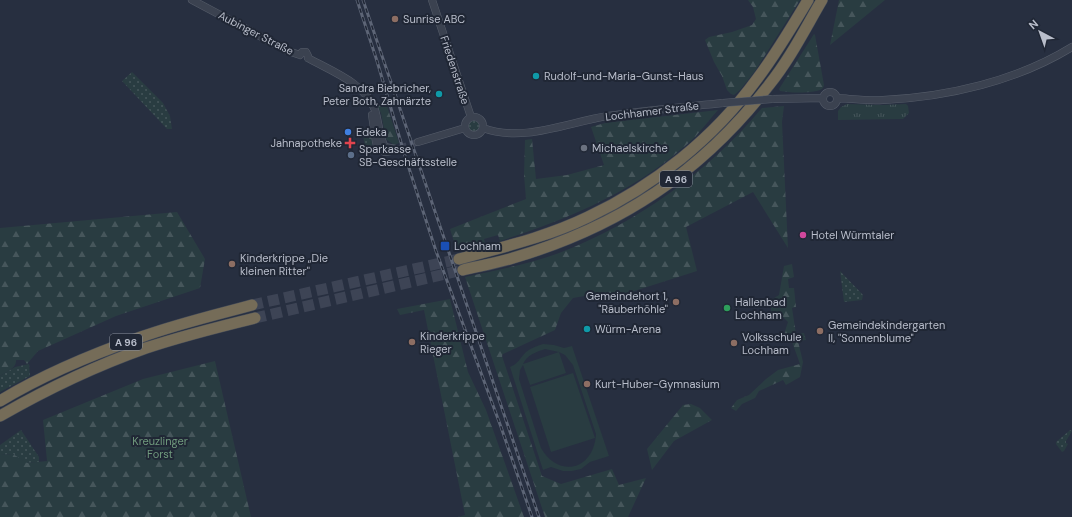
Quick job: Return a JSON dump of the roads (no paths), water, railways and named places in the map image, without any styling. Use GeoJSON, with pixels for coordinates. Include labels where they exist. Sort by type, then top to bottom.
{"type":"FeatureCollection","features":[{"type":"Feature","properties":{"kind":"highway","name":"A 96"},"geometry":{"type":"LineString","coordinates":[[459,259],[551,233],[588,218],[623,199],[665,171],[698,144],[725,117],[757,80],[784,40],[808,0]]}},
{"type":"Feature","properties":{"kind":"highway","name":"A 96"},"geometry":{"type":"LineString","coordinates":[[463,270],[513,258],[555,244],[595,227],[629,210],[673,182],[706,154],[739,122],[783,66],[822,0]]}},
{"type":"Feature","properties":{"kind":"highway","name":"A 96"},"geometry":{"type":"LineString","coordinates":[[0,401],[57,371],[142,336],[252,306]]}},
{"type":"Feature","properties":{"kind":"highway","name":"A 96"},"geometry":{"type":"LineString","coordinates":[[0,416],[62,383],[103,365],[146,349],[191,335],[255,318]]}},
{"type":"Feature","properties":{"kind":"street","name":"Aubinger Straße"},"geometry":{"type":"LineString","coordinates":[[192,0],[288,51],[300,55],[302,60],[308,58],[345,78],[359,88],[370,101],[376,142],[386,152],[398,148]]}},
{"type":"Feature","properties":{"kind":"street","name":"Friedenstraße"},"geometry":{"type":"LineString","coordinates":[[432,0],[471,117]]}},
{"type":"Feature","properties":{"kind":"street"},"geometry":{"type":"LineString","coordinates":[[838,98],[882,100],[935,95],[961,90],[1000,79],[1029,68],[1072,47]]}},
{"type":"Feature","properties":{"kind":"street"},"geometry":{"type":"LineString","coordinates":[[830,91],[835,93],[838,98],[835,104],[830,106],[824,102],[823,98],[826,93],[830,91]]}},
{"type":"Feature","properties":{"kind":"street","name":"Lochhamer Straße"},"geometry":{"type":"LineString","coordinates":[[483,128],[500,133],[530,132],[607,116],[722,102],[823,98]]}},
{"type":"Feature","properties":{"kind":"street"},"geometry":{"type":"LineString","coordinates":[[418,142],[465,128],[467,120],[471,117]]}},
{"type":"Feature","properties":{"kind":"street","name":"Lochhamer Straße"},"geometry":{"type":"LineString","coordinates":[[465,128],[467,133],[473,135],[481,132],[483,124],[478,118],[471,117]]}},
{"type":"Feature","properties":{"kind":"tunnel"},"geometry":{"type":"LineString","coordinates":[[400,148],[418,142]]}},
{"type":"Feature","properties":{"kind":"tunnel"},"geometry":{"type":"LineString","coordinates":[[252,305],[459,259]]}},
{"type":"Feature","properties":{"kind":"tunnel"},"geometry":{"type":"LineString","coordinates":[[255,318],[463,270]]}},
{"type":"Feature","properties":{"kind":"railway"},"geometry":{"type":"LineString","coordinates":[[357,0],[436,251],[501,427],[532,517]]}},
{"type":"Feature","properties":{"kind":"railway"},"geometry":{"type":"LineString","coordinates":[[363,0],[539,517]]}},
{"type":"Feature","properties":{"kind":"place","name":"Sunrise ABC"},"geometry":{"type":"Point","coordinates":[395,19]}},
{"type":"Feature","properties":{"kind":"place","name":"Rudolf-und-Maria-Gunst-Haus"},"geometry":{"type":"Point","coordinates":[536,76]}},
{"type":"Feature","properties":{"kind":"place","name":"Sandra Biebricher, Peter Both, Zahnärzte"},"geometry":{"type":"Point","coordinates":[439,94]}},
{"type":"Feature","properties":{"kind":"place","name":"Edeka"},"geometry":{"type":"Point","coordinates":[348,132]}},
{"type":"Feature","properties":{"kind":"place","name":"Jahnapotheke"},"geometry":{"type":"Point","coordinates":[350,143]}},
{"type":"Feature","properties":{"kind":"place","name":"Michaelskirche"},"geometry":{"type":"Point","coordinates":[584,148]}},
{"type":"Feature","properties":{"kind":"place","name":"Sparkasse SB-Geschäftsstelle"},"geometry":{"type":"Point","coordinates":[351,155]}},
{"type":"Feature","properties":{"kind":"place","name":"Hotel Würmtaler"},"geometry":{"type":"Point","coordinates":[803,235]}},
{"type":"Feature","properties":{"kind":"place","name":"Lochham"},"geometry":{"type":"Point","coordinates":[445,246]}},
{"type":"Feature","properties":{"kind":"place","name":"Kinderkrippe „Die kleinen Ritter\""},"geometry":{"type":"Point","coordinates":[232,264]}},
{"type":"Feature","properties":{"kind":"place","name":"Gemeindehort 1, \"Räuberhöhle\""},"geometry":{"type":"Point","coordinates":[676,302]}},
{"type":"Feature","properties":{"kind":"place","name":"Hallenbad Lochham"},"geometry":{"type":"Point","coordinates":[727,308]}},
{"type":"Feature","properties":{"kind":"place","name":"Würm-Arena"},"geometry":{"type":"Point","coordinates":[587,329]}},
{"type":"Feature","properties":{"kind":"place","name":"Gemeindekindergarten II, \"Sonnenblume\""},"geometry":{"type":"Point","coordinates":[820,331]}},
{"type":"Feature","properties":{"kind":"place","name":"Kinderkrippe Rieger"},"geometry":{"type":"Point","coordinates":[412,342]}},
{"type":"Feature","properties":{"kind":"place","name":"Volksschule Lochham"},"geometry":{"type":"Point","coordinates":[734,343]}},
{"type":"Feature","properties":{"kind":"place","name":"Kurt-Huber-Gymnasium"},"geometry":{"type":"Point","coordinates":[587,384]}},
{"type":"Feature","properties":{"kind":"park label","name":"Kreuzlinger Forst"},"geometry":{"type":"Point","coordinates":[160,447]}}]}
